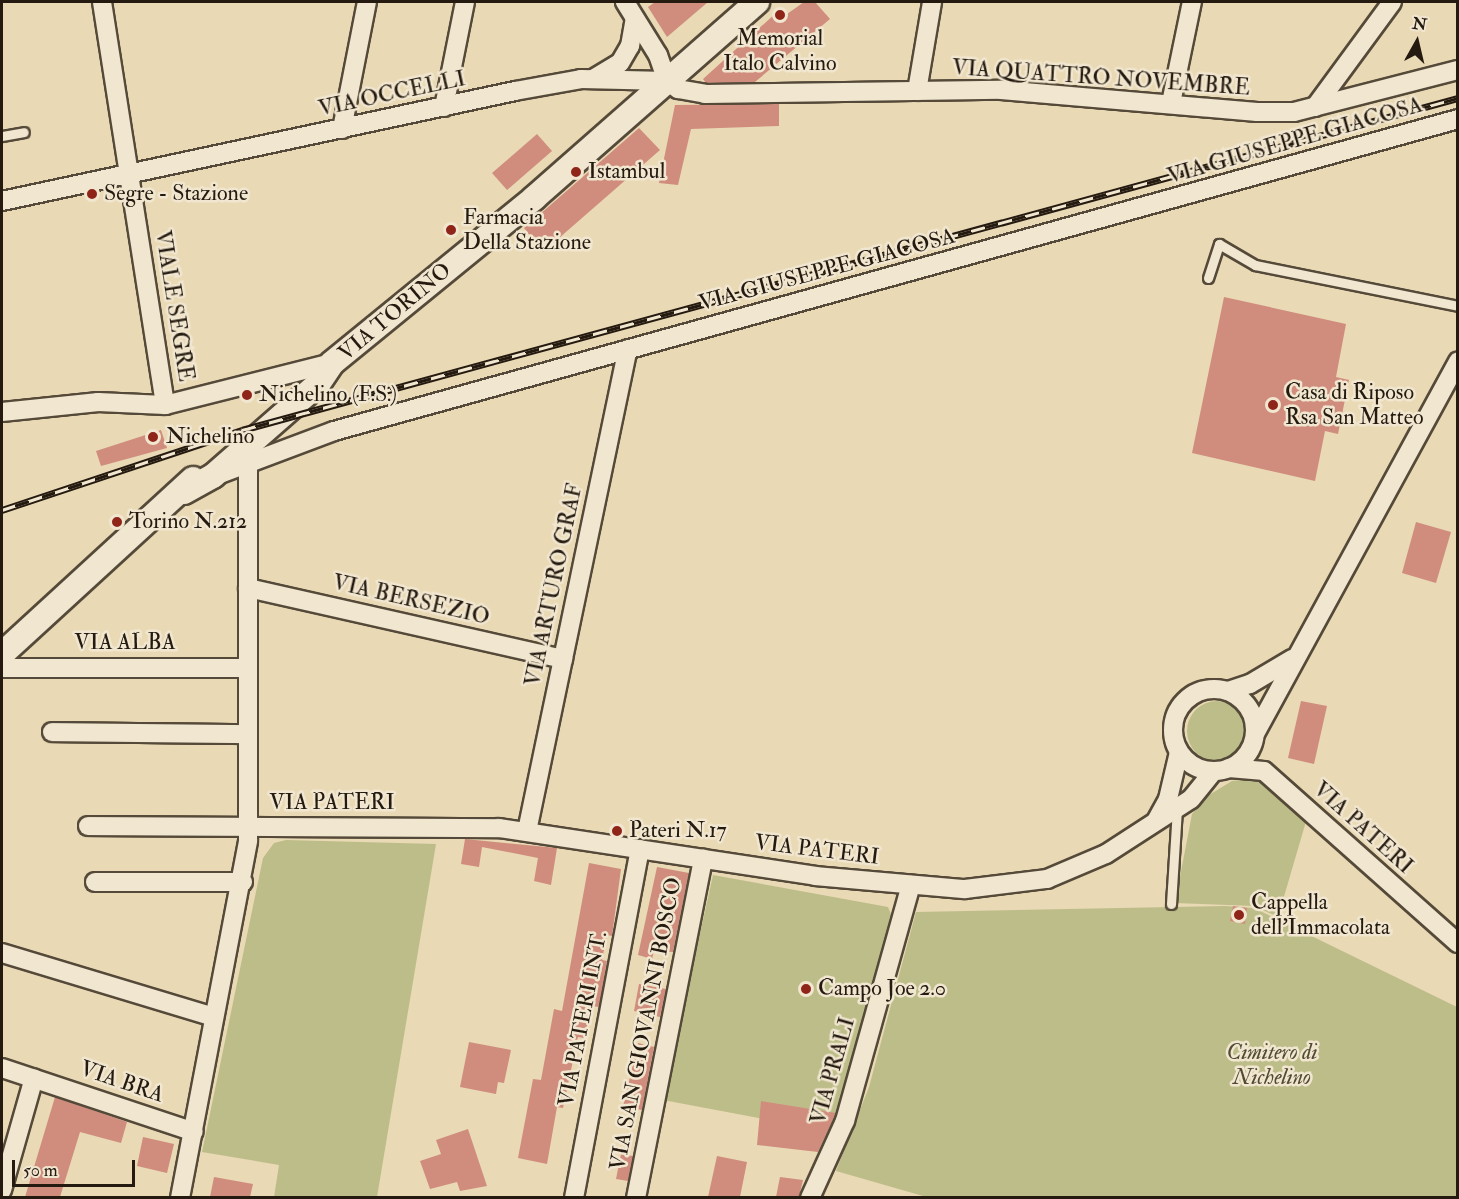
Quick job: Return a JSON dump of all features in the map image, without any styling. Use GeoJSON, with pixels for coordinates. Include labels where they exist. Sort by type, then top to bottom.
{"type":"FeatureCollection","features":[{"type":"Feature","properties":{"kind":"main road","name":"VIA TORINO"},"geometry":{"type":"LineString","coordinates":[[184,492],[248,456],[318,384],[332,363],[667,81],[757,2]]}},
{"type":"Feature","properties":{"kind":"main road","name":"VIA TORINO"},"geometry":{"type":"LineString","coordinates":[[2,654],[184,492],[224,445],[293,379],[332,363]]}},
{"type":"Feature","properties":{"kind":"street","name":"VIALE SEGRE"},"geometry":{"type":"LineString","coordinates":[[102,2],[165,405]]}},
{"type":"Feature","properties":{"kind":"street"},"geometry":{"type":"LineString","coordinates":[[342,129],[367,2]]}},
{"type":"Feature","properties":{"kind":"street"},"geometry":{"type":"LineString","coordinates":[[444,107],[465,2]]}},
{"type":"Feature","properties":{"kind":"street"},"geometry":{"type":"LineString","coordinates":[[626,2],[658,55],[667,81]]}},
{"type":"Feature","properties":{"kind":"street"},"geometry":{"type":"LineString","coordinates":[[917,91],[932,2]]}},
{"type":"Feature","properties":{"kind":"street"},"geometry":{"type":"LineString","coordinates":[[1171,103],[1192,2]]}},
{"type":"Feature","properties":{"kind":"street"},"geometry":{"type":"LineString","coordinates":[[1315,107],[1392,2]]}},
{"type":"Feature","properties":{"kind":"street"},"geometry":{"type":"LineString","coordinates":[[592,79],[620,63],[630,46],[635,19]]}},
{"type":"Feature","properties":{"kind":"street","name":"VIA QUATTRO NOVEMBRE"},"geometry":{"type":"LineString","coordinates":[[667,81],[678,89],[705,94],[1001,90],[1257,112],[1315,107],[1458,70]]}},
{"type":"Feature","properties":{"kind":"street","name":"VIA OCCELLI"},"geometry":{"type":"LineString","coordinates":[[2,201],[444,107],[592,79],[667,81]]}},
{"type":"Feature","properties":{"kind":"street","name":"VIA GIUSEPPE GIACOSA"},"geometry":{"type":"LineString","coordinates":[[248,456],[1458,119]]}},
{"type":"Feature","properties":{"kind":"street","name":"VIA ARTURO GRAF"},"geometry":{"type":"LineString","coordinates":[[527,831],[628,349]]}},
{"type":"Feature","properties":{"kind":"street"},"geometry":{"type":"LineString","coordinates":[[1254,740],[1292,659],[1400,474],[1458,362]]}},
{"type":"Feature","properties":{"kind":"street"},"geometry":{"type":"LineString","coordinates":[[2,412],[98,402],[165,405],[293,379]]}},
{"type":"Feature","properties":{"kind":"street"},"geometry":{"type":"LineString","coordinates":[[180,1197],[214,1017],[243,882],[248,827],[248,456]]}},
{"type":"Feature","properties":{"kind":"street","name":"VIA BERSEZIO"},"geometry":{"type":"LineString","coordinates":[[248,588],[563,660]]}},
{"type":"Feature","properties":{"kind":"street"},"geometry":{"type":"LineString","coordinates":[[1153,826],[1168,799],[1179,752],[1174,723],[1182,704],[1198,692],[1228,691],[1250,684],[1292,659]]}},
{"type":"Feature","properties":{"kind":"street","name":"VIA ALBA"},"geometry":{"type":"LineString","coordinates":[[2,668],[248,668]]}},
{"type":"Feature","properties":{"kind":"street"},"geometry":{"type":"LineString","coordinates":[[1179,752],[1194,766],[1222,770],[1264,771],[1254,740],[1252,712],[1228,691]]}},
{"type":"Feature","properties":{"kind":"street"},"geometry":{"type":"LineString","coordinates":[[52,732],[247,734]]}},
{"type":"Feature","properties":{"kind":"street","name":"VIA PATERI"},"geometry":{"type":"LineString","coordinates":[[88,825],[527,831],[704,859],[910,885],[965,889],[1047,879],[1106,854],[1177,809],[1254,740]]}},
{"type":"Feature","properties":{"kind":"street","name":"VIA PATERI"},"geometry":{"type":"LineString","coordinates":[[1264,771],[1458,943]]}},
{"type":"Feature","properties":{"kind":"street","name":"VIA PATERI INT."},"geometry":{"type":"LineString","coordinates":[[574,1197],[640,849]]}},
{"type":"Feature","properties":{"kind":"street","name":"VIA SAN GIOVANNI BOSCO"},"geometry":{"type":"LineString","coordinates":[[636,1197],[704,859]]}},
{"type":"Feature","properties":{"kind":"street"},"geometry":{"type":"LineString","coordinates":[[95,882],[243,882]]}},
{"type":"Feature","properties":{"kind":"street","name":"VIA PRALI"},"geometry":{"type":"LineString","coordinates":[[810,1197],[845,1121],[910,885]]}},
{"type":"Feature","properties":{"kind":"street"},"geometry":{"type":"LineString","coordinates":[[2,953],[214,1017]]}},
{"type":"Feature","properties":{"kind":"street","name":"VIA BRA"},"geometry":{"type":"LineString","coordinates":[[2,1068],[194,1132]]}},
{"type":"Feature","properties":{"kind":"street"},"geometry":{"type":"LineString","coordinates":[[2,1190],[34,1078]]}},
{"type":"Feature","properties":{"kind":"lane"},"geometry":{"type":"LineString","coordinates":[[2,136],[24,132]]}},
{"type":"Feature","properties":{"kind":"lane"},"geometry":{"type":"LineString","coordinates":[[1208,278],[1219,244],[1255,265],[1458,306]]}},
{"type":"Feature","properties":{"kind":"lane"},"geometry":{"type":"LineString","coordinates":[[1171,904],[1177,809]]}},
{"type":"Feature","properties":{"kind":"green space"},"geometry":{"type":"Polygon","coordinates":[[[1217,701],[1234,706],[1242,714],[1247,731],[1242,748],[1234,756],[1217,761],[1200,756],[1192,748],[1187,731],[1192,714],[1200,706],[1217,701]]]}},
{"type":"Feature","properties":{"kind":"green space"},"geometry":{"type":"Polygon","coordinates":[[[1248,779],[1263,781],[1307,818],[1278,917],[1254,906],[1175,903],[1192,814],[1209,795],[1232,781],[1248,779]]]}},
{"type":"Feature","properties":{"kind":"green space"},"geometry":{"type":"Polygon","coordinates":[[[286,840],[436,844],[377,1197],[274,1197],[279,1165],[202,1152],[263,858],[274,843],[286,840]]]}},
{"type":"Feature","properties":{"kind":"green space","name":"Campo Joe 2.0"},"geometry":{"type":"Polygon","coordinates":[[[713,875],[888,907],[893,919],[834,1132],[663,1100],[713,875]]]}},
{"type":"Feature","properties":{"kind":"green space","name":"Cimitero di Nichelino"},"geometry":{"type":"Polygon","coordinates":[[[1225,906],[1254,908],[1457,1007],[1457,1197],[930,1198],[836,1171],[869,1087],[916,912],[1225,906]]]}},
{"type":"Feature","properties":{"kind":"building"},"geometry":{"type":"Polygon","coordinates":[[[655,2],[708,2],[667,37],[648,7],[655,2]]]}},
{"type":"Feature","properties":{"kind":"building"},"geometry":{"type":"Polygon","coordinates":[[[804,2],[815,2],[830,19],[755,82],[706,83],[703,79],[776,13],[780,19],[804,2]]]}},
{"type":"Feature","properties":{"kind":"building"},"geometry":{"type":"Polygon","coordinates":[[[779,104],[779,126],[691,129],[678,185],[659,183],[675,105],[779,104]]]}},
{"type":"Feature","properties":{"kind":"building"},"geometry":{"type":"Polygon","coordinates":[[[639,128],[660,150],[543,252],[524,228],[639,128]]]}},
{"type":"Feature","properties":{"kind":"building"},"geometry":{"type":"Polygon","coordinates":[[[537,134],[552,151],[507,190],[492,173],[537,134]]]}},
{"type":"Feature","properties":{"kind":"building","name":"Casa di Riposo Rsa San Matteo"},"geometry":{"type":"Polygon","coordinates":[[[1224,297],[1346,324],[1336,377],[1349,380],[1338,434],[1325,431],[1315,481],[1192,453],[1224,297]]]}},
{"type":"Feature","properties":{"kind":"building"},"geometry":{"type":"Polygon","coordinates":[[[161,430],[167,448],[101,466],[96,451],[161,430]]]}},
{"type":"Feature","properties":{"kind":"building"},"geometry":{"type":"Polygon","coordinates":[[[1416,522],[1451,532],[1436,583],[1402,573],[1416,522]]]}},
{"type":"Feature","properties":{"kind":"building"},"geometry":{"type":"Polygon","coordinates":[[[1301,701],[1327,706],[1314,764],[1288,758],[1301,701]]]}},
{"type":"Feature","properties":{"kind":"building"},"geometry":{"type":"Polygon","coordinates":[[[465,839],[557,848],[551,885],[534,881],[538,858],[482,847],[479,867],[461,864],[465,839]]]}},
{"type":"Feature","properties":{"kind":"building"},"geometry":{"type":"Polygon","coordinates":[[[589,863],[621,869],[612,936],[607,935],[602,960],[607,961],[599,1007],[592,1006],[584,1038],[578,1037],[563,1108],[557,1107],[547,1164],[518,1158],[533,1079],[541,1080],[554,1009],[562,1011],[589,863]]]}},
{"type":"Feature","properties":{"kind":"building"},"geometry":{"type":"Polygon","coordinates":[[[657,867],[689,873],[673,952],[654,951],[652,959],[638,955],[657,867]]]}},
{"type":"Feature","properties":{"kind":"building","name":"Cappella dell'Immacolata"},"geometry":{"type":"Polygon","coordinates":[[[1233,906],[1247,908],[1245,924],[1230,921],[1233,906]]]}},
{"type":"Feature","properties":{"kind":"building"},"geometry":{"type":"Polygon","coordinates":[[[639,984],[666,989],[660,1017],[634,1011],[639,984]]]}},
{"type":"Feature","properties":{"kind":"building"},"geometry":{"type":"Polygon","coordinates":[[[469,1042],[511,1050],[504,1083],[498,1082],[496,1094],[460,1087],[469,1042]]]}},
{"type":"Feature","properties":{"kind":"building"},"geometry":{"type":"Polygon","coordinates":[[[638,1043],[654,1047],[642,1110],[623,1107],[638,1043]]]}},
{"type":"Feature","properties":{"kind":"building"},"geometry":{"type":"Polygon","coordinates":[[[55,1097],[127,1122],[121,1143],[80,1132],[60,1197],[25,1197],[55,1097]]]}},
{"type":"Feature","properties":{"kind":"building"},"geometry":{"type":"Polygon","coordinates":[[[761,1101],[836,1113],[818,1152],[757,1145],[761,1101]]]}},
{"type":"Feature","properties":{"kind":"building"},"geometry":{"type":"Polygon","coordinates":[[[468,1129],[487,1186],[460,1191],[457,1182],[430,1189],[420,1161],[441,1154],[436,1140],[468,1129]]]}},
{"type":"Feature","properties":{"kind":"building"},"geometry":{"type":"Polygon","coordinates":[[[143,1137],[174,1144],[167,1173],[137,1166],[143,1137]]]}},
{"type":"Feature","properties":{"kind":"building"},"geometry":{"type":"Polygon","coordinates":[[[621,1154],[633,1156],[628,1181],[616,1179],[621,1154]]]}},
{"type":"Feature","properties":{"kind":"building"},"geometry":{"type":"Polygon","coordinates":[[[717,1156],[747,1162],[740,1197],[708,1197],[717,1156]]]}},
{"type":"Feature","properties":{"kind":"building"},"geometry":{"type":"Polygon","coordinates":[[[214,1177],[253,1184],[250,1197],[210,1197],[214,1177]]]}},
{"type":"Feature","properties":{"kind":"building"},"geometry":{"type":"Polygon","coordinates":[[[780,1177],[803,1180],[799,1197],[776,1197],[780,1177]]]}},
{"type":"Feature","properties":{"kind":"railway"},"geometry":{"type":"LineString","coordinates":[[2,510],[242,430],[1458,98]]}},
{"type":"Feature","properties":{"kind":"place","name":"Memorial Italo Calvino"},"geometry":{"type":"Point","coordinates":[780,15]}},
{"type":"Feature","properties":{"kind":"place","name":"Istambul"},"geometry":{"type":"Point","coordinates":[576,172]}},
{"type":"Feature","properties":{"kind":"place","name":"Segre - Stazione"},"geometry":{"type":"Point","coordinates":[92,194]}},
{"type":"Feature","properties":{"kind":"place","name":"Farmacia Della Stazione"},"geometry":{"type":"Point","coordinates":[451,230]}},
{"type":"Feature","properties":{"kind":"place","name":"Nichelino (F.S.)"},"geometry":{"type":"Point","coordinates":[247,395]}},
{"type":"Feature","properties":{"kind":"place","name":"Casa di Riposo Rsa San Matteo"},"geometry":{"type":"Point","coordinates":[1273,405]}},
{"type":"Feature","properties":{"kind":"place","name":"Nichelino"},"geometry":{"type":"Point","coordinates":[153,437]}},
{"type":"Feature","properties":{"kind":"place","name":"Torino N.212"},"geometry":{"type":"Point","coordinates":[117,522]}},
{"type":"Feature","properties":{"kind":"place","name":"Pateri N.17"},"geometry":{"type":"Point","coordinates":[617,831]}},
{"type":"Feature","properties":{"kind":"place","name":"Cappella dell'Immacolata"},"geometry":{"type":"Point","coordinates":[1239,915]}},
{"type":"Feature","properties":{"kind":"place","name":"Campo Joe 2.0"},"geometry":{"type":"Point","coordinates":[806,989]}}]}
